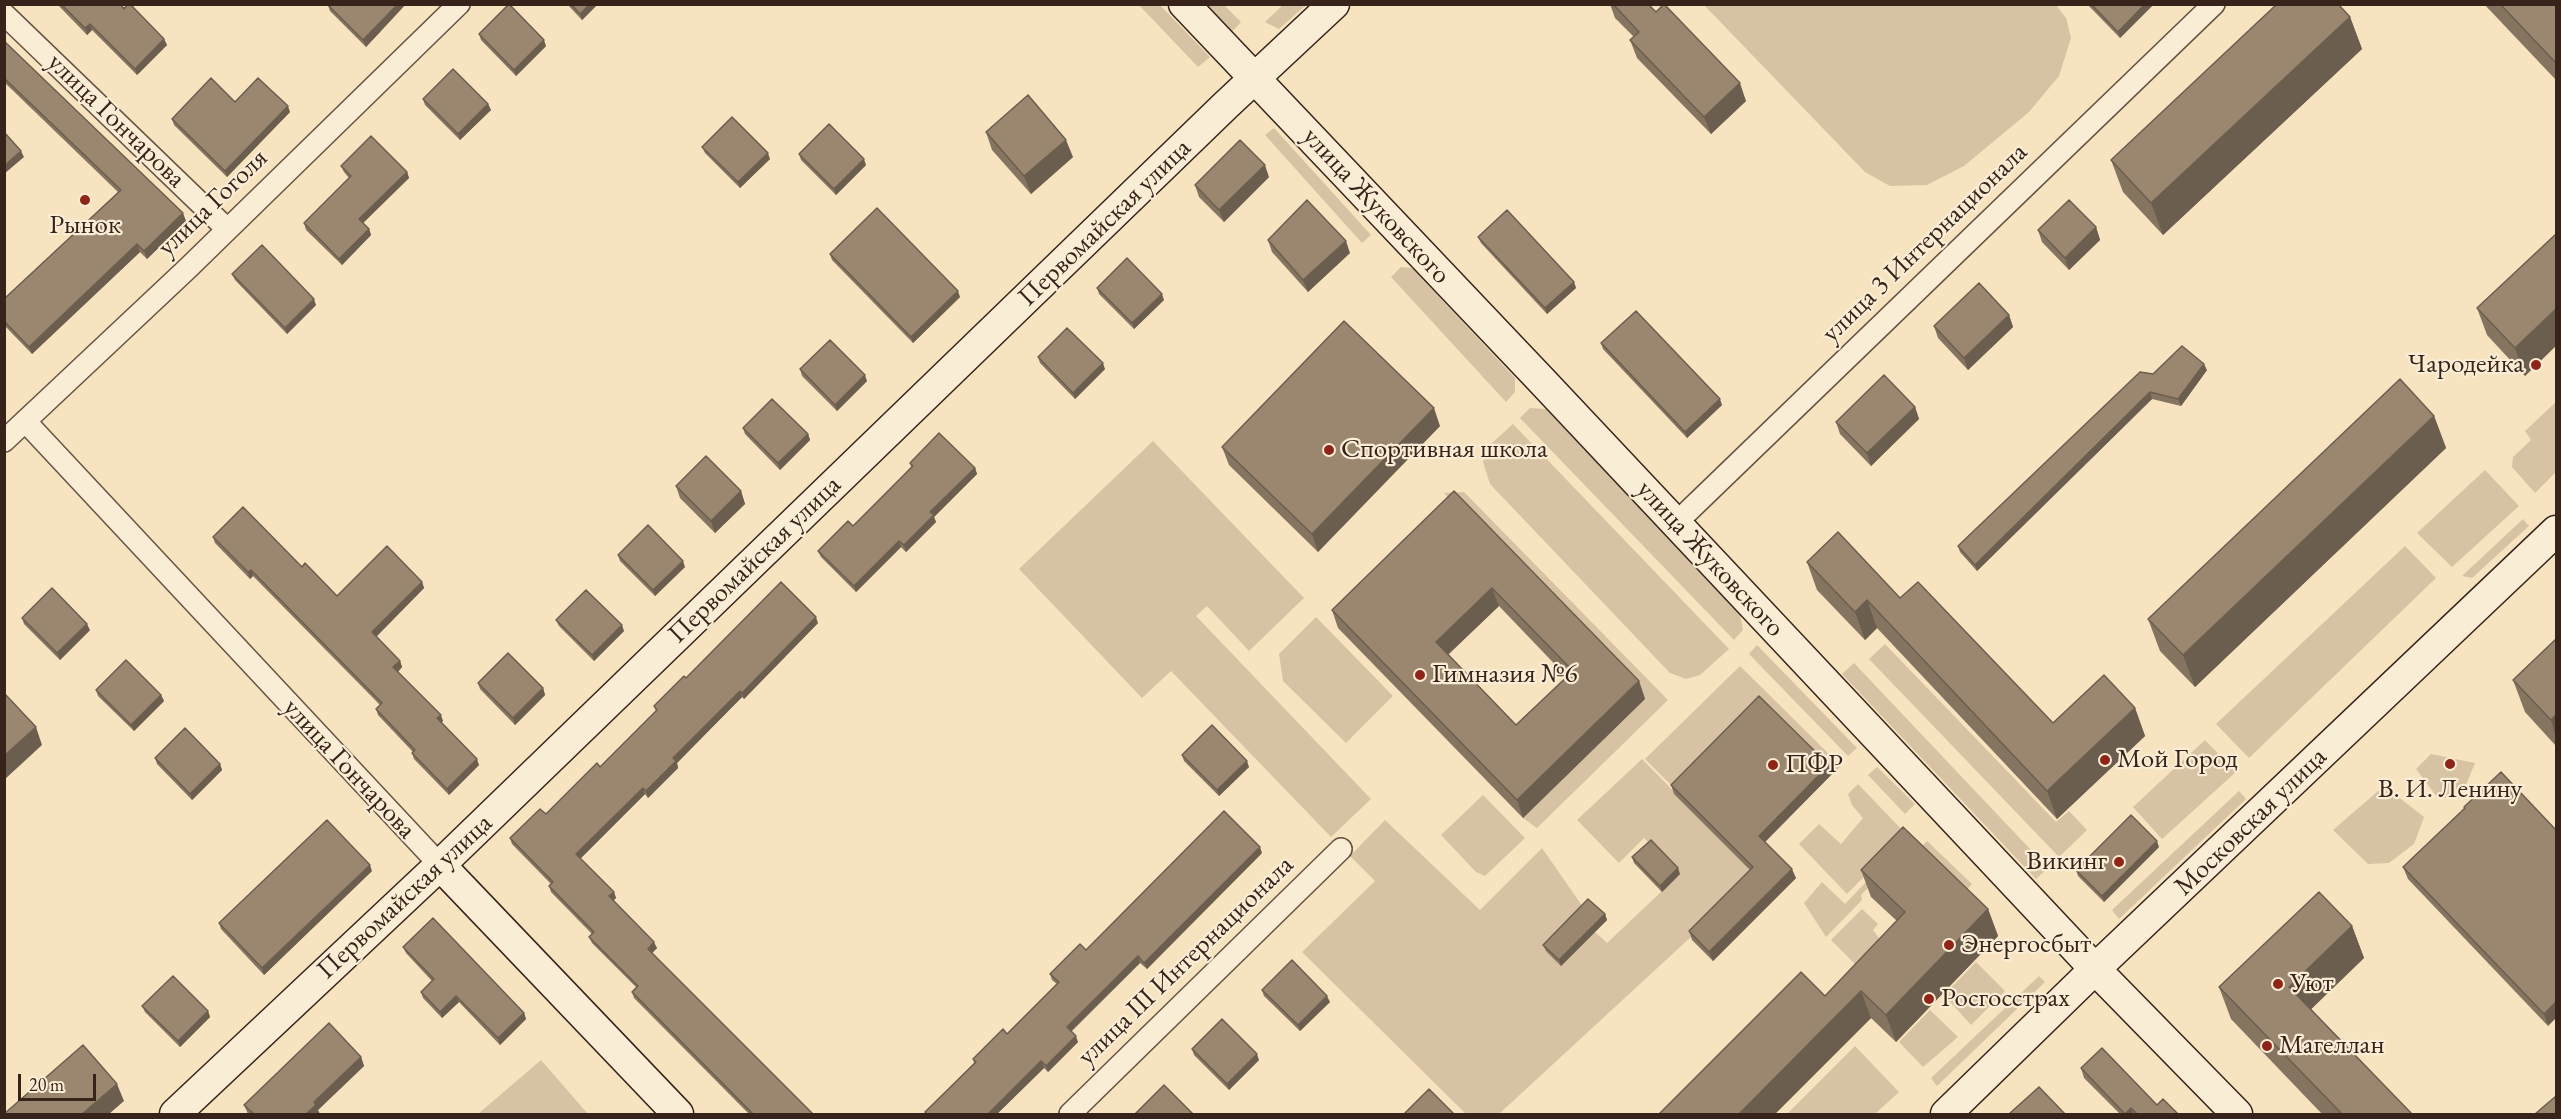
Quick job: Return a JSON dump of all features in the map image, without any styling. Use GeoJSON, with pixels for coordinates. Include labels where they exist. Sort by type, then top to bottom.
{"type":"FeatureCollection","features":[{"type":"Feature","properties":{"kind":"street","name":"улица Гоголя"},"geometry":{"type":"LineString","coordinates":[[4,441],[459,4]]}},
{"type":"Feature","properties":{"kind":"street","name":"улица Жуковского"},"geometry":{"type":"LineString","coordinates":[[1184,4],[2095,969],[2237,1114]]}},
{"type":"Feature","properties":{"kind":"street","name":"Первомайская улица"},"geometry":{"type":"LineString","coordinates":[[175,1114],[440,865],[1334,4]]}},
{"type":"Feature","properties":{"kind":"street","name":"улица 3 Интернационала"},"geometry":{"type":"LineString","coordinates":[[1676,523],[2214,4]]}},
{"type":"Feature","properties":{"kind":"street","name":"улица Гончарова"},"geometry":{"type":"LineString","coordinates":[[4,14],[227,229]]}},
{"type":"Feature","properties":{"kind":"street","name":"улица Гончарова"},"geometry":{"type":"LineString","coordinates":[[25,421],[440,865],[678,1114]]}},
{"type":"Feature","properties":{"kind":"street","name":"Московская улица"},"geometry":{"type":"LineString","coordinates":[[1946,1114],[2095,969],[2556,531]]}},
{"type":"Feature","properties":{"kind":"street","name":"улица III Интернационала"},"geometry":{"type":"LineString","coordinates":[[1070,1114],[1341,849]]}},
{"type":"Feature","properties":{"kind":"shaded area"},"geometry":{"type":"Polygon","coordinates":[[[1284,4],[1306,5],[1279,29],[1265,22],[1284,4]]]}},
{"type":"Feature","properties":{"kind":"shaded area"},"geometry":{"type":"Polygon","coordinates":[[[1139,5],[1160,5],[1210,57],[1198,67],[1139,5]]]}},
{"type":"Feature","properties":{"kind":"shaded area"},"geometry":{"type":"Polygon","coordinates":[[[1202,5],[1224,5],[1241,22],[1230,34],[1202,5]]]}},
{"type":"Feature","properties":{"kind":"shaded area"},"geometry":{"type":"Polygon","coordinates":[[[1704,5],[2056,5],[2066,18],[2071,38],[2059,76],[2029,112],[1964,166],[1927,185],[1890,186],[1865,172],[1704,5]]]}},
{"type":"Feature","properties":{"kind":"shaded area"},"geometry":{"type":"Polygon","coordinates":[[[1274,128],[1371,235],[1362,243],[1265,135],[1274,128]]]}},
{"type":"Feature","properties":{"kind":"shaded area"},"geometry":{"type":"Polygon","coordinates":[[[1401,267],[1412,268],[1515,378],[1515,392],[1506,402],[1391,277],[1401,267]]]}},
{"type":"Feature","properties":{"kind":"shaded area"},"geometry":{"type":"Polygon","coordinates":[[[2556,402],[2556,472],[2535,493],[2512,467],[2513,457],[2531,440],[2525,431],[2556,402]]]}},
{"type":"Feature","properties":{"kind":"shaded area"},"geometry":{"type":"Polygon","coordinates":[[[1530,408],[1546,409],[1740,614],[1743,630],[1734,640],[1520,418],[1530,408]]]}},
{"type":"Feature","properties":{"kind":"shaded area"},"geometry":{"type":"Polygon","coordinates":[[[1513,424],[1729,649],[1700,675],[1686,679],[1670,673],[1490,484],[1483,462],[1491,444],[1513,424]]]}},
{"type":"Feature","properties":{"kind":"shaded area"},"geometry":{"type":"Polygon","coordinates":[[[1153,441],[1304,598],[1249,651],[1207,606],[1196,616],[1371,799],[1331,837],[1171,671],[1142,698],[1019,569],[1153,441]]]}},
{"type":"Feature","properties":{"kind":"shaded area"},"geometry":{"type":"Polygon","coordinates":[[[2485,470],[2519,506],[2452,567],[2417,533],[2485,470]]]}},
{"type":"Feature","properties":{"kind":"shaded area"},"geometry":{"type":"Polygon","coordinates":[[[1464,492],[1668,700],[1537,828],[1523,818],[1645,699],[1444,493],[1464,492]]]}},
{"type":"Feature","properties":{"kind":"shaded area"},"geometry":{"type":"Polygon","coordinates":[[[2523,519],[2529,526],[2472,578],[2462,576],[2523,519]]]}},
{"type":"Feature","properties":{"kind":"shaded area"},"geometry":{"type":"Polygon","coordinates":[[[2405,546],[2436,578],[2249,758],[2216,724],[2405,546]]]}},
{"type":"Feature","properties":{"kind":"shaded area"},"geometry":{"type":"Polygon","coordinates":[[[1316,617],[1393,696],[1346,743],[1283,681],[1279,654],[1316,617]]]}},
{"type":"Feature","properties":{"kind":"shaded area"},"geometry":{"type":"Polygon","coordinates":[[[1885,644],[2056,822],[2069,811],[2087,830],[2059,857],[1869,659],[1885,644]]]}},
{"type":"Feature","properties":{"kind":"shaded area"},"geometry":{"type":"Polygon","coordinates":[[[1757,645],[1857,748],[1848,756],[1749,654],[1757,645]]]}},
{"type":"Feature","properties":{"kind":"shaded area"},"geometry":{"type":"Polygon","coordinates":[[[1854,663],[2048,868],[2036,879],[1842,674],[1854,663]]]}},
{"type":"Feature","properties":{"kind":"shaded area"},"geometry":{"type":"Polygon","coordinates":[[[1740,666],[1841,766],[1835,772],[1760,698],[1674,788],[1645,759],[1740,666]]]}},
{"type":"Feature","properties":{"kind":"shaded area"},"geometry":{"type":"Polygon","coordinates":[[[2205,740],[2236,772],[2162,839],[2133,807],[2205,740]]]}},
{"type":"Feature","properties":{"kind":"shaded area"},"geometry":{"type":"Polygon","coordinates":[[[2431,754],[2475,763],[2460,799],[2437,797],[2416,769],[2431,754]]]}},
{"type":"Feature","properties":{"kind":"shaded area"},"geometry":{"type":"Polygon","coordinates":[[[1642,759],[1757,876],[1499,1114],[1466,1114],[1302,952],[1375,881],[1350,856],[1385,820],[1480,910],[1542,848],[1585,910],[1595,932],[1607,943],[1680,874],[1644,838],[1619,863],[1577,820],[1642,759]]]}},
{"type":"Feature","properties":{"kind":"shaded area"},"geometry":{"type":"Polygon","coordinates":[[[1877,767],[1915,804],[1905,814],[1868,775],[1877,767]]]}},
{"type":"Feature","properties":{"kind":"shaded area"},"geometry":{"type":"Polygon","coordinates":[[[1858,784],[1906,834],[1847,894],[1799,844],[1819,824],[1841,844],[1863,818],[1852,805],[1848,794],[1858,784]]]}},
{"type":"Feature","properties":{"kind":"shaded area"},"geometry":{"type":"Polygon","coordinates":[[[2384,786],[2424,817],[2414,844],[2389,863],[2368,864],[2333,830],[2384,786]]]}},
{"type":"Feature","properties":{"kind":"shaded area"},"geometry":{"type":"Polygon","coordinates":[[[2239,791],[2246,799],[2119,919],[2112,910],[2239,791]]]}},
{"type":"Feature","properties":{"kind":"shaded area"},"geometry":{"type":"Polygon","coordinates":[[[1483,795],[1525,838],[1485,876],[1476,872],[1441,835],[1483,795]]]}},
{"type":"Feature","properties":{"kind":"shaded area"},"geometry":{"type":"Polygon","coordinates":[[[1910,836],[1911,842],[1861,895],[1862,900],[1826,937],[1804,903],[1822,882],[1845,904],[1910,836]]]}},
{"type":"Feature","properties":{"kind":"shaded area"},"geometry":{"type":"Polygon","coordinates":[[[1927,841],[1972,884],[1963,894],[1917,851],[1927,841]]]}},
{"type":"Feature","properties":{"kind":"shaded area"},"geometry":{"type":"Polygon","coordinates":[[[1862,909],[1878,924],[1873,930],[1882,942],[1858,967],[1831,940],[1862,909]]]}},
{"type":"Feature","properties":{"kind":"shaded area"},"geometry":{"type":"Polygon","coordinates":[[[1976,962],[2005,991],[1971,1025],[1944,995],[1976,962]]]}},
{"type":"Feature","properties":{"kind":"shaded area"},"geometry":{"type":"Polygon","coordinates":[[[2039,976],[2045,982],[1937,1086],[1931,1078],[2039,976]]]}},
{"type":"Feature","properties":{"kind":"shaded area"},"geometry":{"type":"Polygon","coordinates":[[[1930,1010],[1958,1037],[1923,1067],[1899,1042],[1930,1010]]]}},
{"type":"Feature","properties":{"kind":"shaded area"},"geometry":{"type":"Polygon","coordinates":[[[1855,1046],[1899,1092],[1875,1114],[1787,1114],[1855,1046]]]}},
{"type":"Feature","properties":{"kind":"shaded area"},"geometry":{"type":"Polygon","coordinates":[[[541,1060],[588,1114],[478,1114],[541,1060]]]}},
{"type":"Feature","properties":{"kind":"building"},"geometry":{"type":"Polygon","coordinates":[[[61,4],[120,4],[124,9],[130,4],[164,39],[135,69],[90,24],[85,28],[61,4]]]}},
{"type":"Feature","properties":{"kind":"building"},"geometry":{"type":"Polygon","coordinates":[[[328,4],[398,4],[363,40],[328,4]]]}},
{"type":"Feature","properties":{"kind":"building"},"geometry":{"type":"Polygon","coordinates":[[[509,4],[544,40],[514,70],[479,34],[509,4]]]}},
{"type":"Feature","properties":{"kind":"building"},"geometry":{"type":"Polygon","coordinates":[[[571,4],[590,4],[580,14],[571,4]]]}},
{"type":"Feature","properties":{"kind":"building"},"geometry":{"type":"Polygon","coordinates":[[[1613,4],[1648,4],[1656,12],[1664,4],[1740,83],[1704,117],[1630,40],[1639,32],[1613,4]]]}},
{"type":"Feature","properties":{"kind":"building"},"geometry":{"type":"Polygon","coordinates":[[[2091,4],[2145,4],[2118,32],[2091,4]]]}},
{"type":"Feature","properties":{"kind":"building"},"geometry":{"type":"Polygon","coordinates":[[[2277,4],[2338,4],[2350,17],[2151,203],[2111,160],[2277,4]]]}},
{"type":"Feature","properties":{"kind":"building"},"geometry":{"type":"Polygon","coordinates":[[[2500,4],[2556,4],[2556,63],[2500,4]]]}},
{"type":"Feature","properties":{"kind":"building"},"geometry":{"type":"Polygon","coordinates":[[[4,41],[183,213],[144,251],[137,244],[29,347],[4,321],[4,299],[121,190],[4,78],[4,41]]]}},
{"type":"Feature","properties":{"kind":"building"},"geometry":{"type":"Polygon","coordinates":[[[453,69],[488,104],[458,134],[423,99],[453,69]]]}},
{"type":"Feature","properties":{"kind":"building"},"geometry":{"type":"Polygon","coordinates":[[[211,78],[235,102],[258,78],[288,106],[225,171],[172,119],[211,78]]]}},
{"type":"Feature","properties":{"kind":"building"},"geometry":{"type":"Polygon","coordinates":[[[1028,95],[1066,140],[1024,176],[986,132],[1028,95]]]}},
{"type":"Feature","properties":{"kind":"building"},"geometry":{"type":"Polygon","coordinates":[[[732,117],[768,153],[738,182],[702,147],[732,117]]]}},
{"type":"Feature","properties":{"kind":"building"},"geometry":{"type":"Polygon","coordinates":[[[829,124],[864,159],[834,189],[799,154],[829,124]]]}},
{"type":"Feature","properties":{"kind":"building"},"geometry":{"type":"Polygon","coordinates":[[[4,132],[21,151],[4,166],[4,132]]]}},
{"type":"Feature","properties":{"kind":"building"},"geometry":{"type":"Polygon","coordinates":[[[371,136],[407,172],[359,219],[369,229],[339,259],[304,223],[351,176],[341,166],[371,136]]]}},
{"type":"Feature","properties":{"kind":"building"},"geometry":{"type":"Polygon","coordinates":[[[1240,140],[1265,165],[1219,210],[1195,185],[1240,140]]]}},
{"type":"Feature","properties":{"kind":"building"},"geometry":{"type":"Polygon","coordinates":[[[1307,200],[1346,241],[1303,280],[1268,240],[1307,200]]]}},
{"type":"Feature","properties":{"kind":"building"},"geometry":{"type":"Polygon","coordinates":[[[2069,200],[2096,227],[2065,258],[2038,230],[2069,200]]]}},
{"type":"Feature","properties":{"kind":"building"},"geometry":{"type":"Polygon","coordinates":[[[877,208],[958,291],[911,337],[830,254],[877,208]]]}},
{"type":"Feature","properties":{"kind":"building"},"geometry":{"type":"Polygon","coordinates":[[[1507,210],[1574,282],[1545,308],[1478,237],[1507,210]]]}},
{"type":"Feature","properties":{"kind":"building"},"geometry":{"type":"Polygon","coordinates":[[[2556,234],[2556,309],[2515,348],[2477,308],[2556,234]]]}},
{"type":"Feature","properties":{"kind":"building"},"geometry":{"type":"Polygon","coordinates":[[[262,245],[314,299],[285,328],[232,274],[262,245]]]}},
{"type":"Feature","properties":{"kind":"building"},"geometry":{"type":"Polygon","coordinates":[[[1127,258],[1162,294],[1132,323],[1097,288],[1127,258]]]}},
{"type":"Feature","properties":{"kind":"building"},"geometry":{"type":"Polygon","coordinates":[[[1979,283],[2009,315],[1964,358],[1934,326],[1979,283]]]}},
{"type":"Feature","properties":{"kind":"building"},"geometry":{"type":"Polygon","coordinates":[[[1636,311],[1720,399],[1685,432],[1601,343],[1636,311]]]}},
{"type":"Feature","properties":{"kind":"building","name":"Спортивная школа"},"geometry":{"type":"Polygon","coordinates":[[[1344,321],[1434,408],[1312,534],[1222,447],[1344,321]]]}},
{"type":"Feature","properties":{"kind":"building"},"geometry":{"type":"Polygon","coordinates":[[[1067,328],[1103,363],[1073,393],[1038,357],[1067,328]]]}},
{"type":"Feature","properties":{"kind":"building"},"geometry":{"type":"Polygon","coordinates":[[[830,340],[865,375],[835,405],[800,369],[830,340]]]}},
{"type":"Feature","properties":{"kind":"building"},"geometry":{"type":"Polygon","coordinates":[[[2182,346],[2204,364],[2178,399],[2150,392],[1975,565],[1958,546],[2140,372],[2153,374],[2182,346]]]}},
{"type":"Feature","properties":{"kind":"building"},"geometry":{"type":"Polygon","coordinates":[[[1884,375],[1915,407],[1867,453],[1836,422],[1884,375]]]}},
{"type":"Feature","properties":{"kind":"building"},"geometry":{"type":"Polygon","coordinates":[[[2400,379],[2434,416],[2183,655],[2148,619],[2400,379]]]}},
{"type":"Feature","properties":{"kind":"building"},"geometry":{"type":"Polygon","coordinates":[[[772,399],[808,434],[778,463],[743,428],[772,399]]]}},
{"type":"Feature","properties":{"kind":"building"},"geometry":{"type":"Polygon","coordinates":[[[939,433],[975,468],[930,512],[934,515],[904,545],[899,541],[854,586],[818,551],[848,521],[853,526],[913,466],[910,463],[939,433]]]}},
{"type":"Feature","properties":{"kind":"building"},"geometry":{"type":"Polygon","coordinates":[[[706,456],[741,491],[711,521],[676,486],[706,456]]]}},
{"type":"Feature","properties":{"kind":"building","name":"Гимназия №6"},"geometry":{"type":"Polygon","coordinates":[[[1454,491],[1639,681],[1517,800],[1332,610],[1454,491]],[[1492,588],[1436,642],[1516,725],[1573,671],[1492,588]]]}},
{"type":"Feature","properties":{"kind":"building"},"geometry":{"type":"Polygon","coordinates":[[[243,507],[302,567],[305,563],[337,596],[387,546],[422,582],[372,632],[400,661],[393,667],[441,715],[437,718],[477,759],[447,789],[412,753],[415,750],[376,709],[382,703],[251,570],[248,572],[213,537],[243,507]]]}},
{"type":"Feature","properties":{"kind":"building"},"geometry":{"type":"Polygon","coordinates":[[[648,525],[683,561],[653,590],[618,555],[648,525]]]}},
{"type":"Feature","properties":{"kind":"building"},"geometry":{"type":"Polygon","coordinates":[[[1838,532],[1900,598],[1918,582],[2053,723],[2104,675],[2135,708],[2047,791],[1867,600],[1855,612],[1807,562],[1838,532]]]}},
{"type":"Feature","properties":{"kind":"building"},"geometry":{"type":"Polygon","coordinates":[[[781,582],[816,617],[742,693],[740,691],[673,758],[676,761],[646,791],[643,788],[576,854],[614,892],[609,896],[654,942],[648,949],[813,1114],[753,1114],[632,992],[638,986],[589,937],[594,932],[549,886],[553,882],[510,838],[540,809],[546,814],[597,763],[600,767],[657,710],[654,706],[684,676],[686,678],[781,582]]]}},
{"type":"Feature","properties":{"kind":"building"},"geometry":{"type":"Polygon","coordinates":[[[52,588],[87,624],[57,653],[22,618],[52,588]]]}},
{"type":"Feature","properties":{"kind":"building"},"geometry":{"type":"Polygon","coordinates":[[[586,590],[622,625],[592,655],[556,620],[586,590]]]}},
{"type":"Feature","properties":{"kind":"building"},"geometry":{"type":"Polygon","coordinates":[[[2556,639],[2556,715],[2551,720],[2513,680],[2556,639]]]}},
{"type":"Feature","properties":{"kind":"building"},"geometry":{"type":"Polygon","coordinates":[[[508,653],[543,688],[513,718],[478,683],[508,653]]]}},
{"type":"Feature","properties":{"kind":"building"},"geometry":{"type":"Polygon","coordinates":[[[126,660],[161,695],[131,725],[96,690],[126,660]]]}},
{"type":"Feature","properties":{"kind":"building"},"geometry":{"type":"Polygon","coordinates":[[[4,693],[36,727],[4,756],[4,693]]]}},
{"type":"Feature","properties":{"kind":"building"},"geometry":{"type":"Polygon","coordinates":[[[1759,696],[1829,765],[1759,836],[1792,869],[1709,952],[1689,931],[1753,867],[1671,785],[1759,696]]]}},
{"type":"Feature","properties":{"kind":"building"},"geometry":{"type":"Polygon","coordinates":[[[1212,725],[1247,761],[1217,790],[1182,755],[1212,725]]]}},
{"type":"Feature","properties":{"kind":"building"},"geometry":{"type":"Polygon","coordinates":[[[185,728],[220,764],[190,794],[155,758],[185,728]]]}},
{"type":"Feature","properties":{"kind":"building"},"geometry":{"type":"Polygon","coordinates":[[[2501,772],[2556,830],[2556,1002],[2544,1014],[2403,867],[2501,772]]]}},
{"type":"Feature","properties":{"kind":"building"},"geometry":{"type":"Polygon","coordinates":[[[1224,811],[1260,847],[1144,963],[1138,956],[1067,1027],[1076,1036],[1046,1066],[1041,1061],[988,1114],[927,1114],[925,1112],[976,1062],[973,1059],[1003,1029],[1007,1034],[1059,982],[1050,974],[1080,944],[1086,950],[1224,811]]]}},
{"type":"Feature","properties":{"kind":"building","name":"Викинг"},"geometry":{"type":"Polygon","coordinates":[[[2131,815],[2157,841],[2102,896],[2076,870],[2131,815]]]}},
{"type":"Feature","properties":{"kind":"building"},"geometry":{"type":"Polygon","coordinates":[[[327,820],[370,865],[262,968],[219,923],[327,820]]]}},
{"type":"Feature","properties":{"kind":"building"},"geometry":{"type":"Polygon","coordinates":[[[1903,827],[1988,909],[1886,1015],[1861,991],[1739,1114],[1659,1114],[1801,972],[1825,996],[1905,912],[1861,870],[1903,827]]]}},
{"type":"Feature","properties":{"kind":"building"},"geometry":{"type":"Polygon","coordinates":[[[1651,840],[1678,868],[1660,886],[1632,857],[1651,840]]]}},
{"type":"Feature","properties":{"kind":"building"},"geometry":{"type":"Polygon","coordinates":[[[2319,892],[2352,926],[2289,987],[2412,1114],[2342,1114],[2219,987],[2319,892]]]}},
{"type":"Feature","properties":{"kind":"building"},"geometry":{"type":"Polygon","coordinates":[[[1588,899],[1605,914],[1559,960],[1543,945],[1588,899]]]}},
{"type":"Feature","properties":{"kind":"building"},"geometry":{"type":"Polygon","coordinates":[[[433,918],[524,1013],[498,1038],[456,996],[440,1012],[421,992],[434,979],[403,947],[433,918]]]}},
{"type":"Feature","properties":{"kind":"building"},"geometry":{"type":"Polygon","coordinates":[[[1292,960],[1327,996],[1298,1025],[1262,990],[1292,960]]]}},
{"type":"Feature","properties":{"kind":"building"},"geometry":{"type":"Polygon","coordinates":[[[173,976],[208,1011],[178,1041],[142,1006],[173,976]]]}},
{"type":"Feature","properties":{"kind":"building"},"geometry":{"type":"Polygon","coordinates":[[[1222,1019],[1257,1054],[1227,1084],[1192,1049],[1222,1019]]]}},
{"type":"Feature","properties":{"kind":"building"},"geometry":{"type":"Polygon","coordinates":[[[329,1023],[361,1057],[314,1102],[316,1105],[306,1114],[254,1114],[244,1105],[329,1023]]]}},
{"type":"Feature","properties":{"kind":"building"},"geometry":{"type":"Polygon","coordinates":[[[83,1045],[117,1084],[82,1114],[4,1114],[83,1045]]]}},
{"type":"Feature","properties":{"kind":"building"},"geometry":{"type":"Polygon","coordinates":[[[2102,1048],[2157,1105],[2163,1099],[2178,1114],[2137,1114],[2131,1108],[2125,1114],[2081,1068],[2102,1048]]]}},
{"type":"Feature","properties":{"kind":"building"},"geometry":{"type":"Polygon","coordinates":[[[1164,1085],[1193,1114],[1135,1114],[1164,1085]]]}},
{"type":"Feature","properties":{"kind":"building"},"geometry":{"type":"Polygon","coordinates":[[[2039,1087],[2065,1114],[2009,1114],[2039,1087]]]}},
{"type":"Feature","properties":{"kind":"building"},"geometry":{"type":"Polygon","coordinates":[[[1429,1089],[1454,1114],[1404,1114],[1429,1089]]]}},
{"type":"Feature","properties":{"kind":"building"},"geometry":{"type":"Polygon","coordinates":[[[2556,1096],[2556,1114],[2535,1114],[2556,1096]]]}},
{"type":"Feature","properties":{"kind":"place","name":"Рынок"},"geometry":{"type":"Point","coordinates":[85,200]}},
{"type":"Feature","properties":{"kind":"place","name":"Чародейка"},"geometry":{"type":"Point","coordinates":[2536,365]}},
{"type":"Feature","properties":{"kind":"place","name":"Спортивная школа"},"geometry":{"type":"Point","coordinates":[1329,450]}},
{"type":"Feature","properties":{"kind":"place","name":"Гимназия №6"},"geometry":{"type":"Point","coordinates":[1420,675]}},
{"type":"Feature","properties":{"kind":"place","name":"Мой Город"},"geometry":{"type":"Point","coordinates":[2105,760]}},
{"type":"Feature","properties":{"kind":"place","name":"В. И. Ленину"},"geometry":{"type":"Point","coordinates":[2450,764]}},
{"type":"Feature","properties":{"kind":"place","name":"ПФР"},"geometry":{"type":"Point","coordinates":[1773,765]}},
{"type":"Feature","properties":{"kind":"place","name":"Викинг"},"geometry":{"type":"Point","coordinates":[2119,862]}},
{"type":"Feature","properties":{"kind":"place","name":"Энергосбыт"},"geometry":{"type":"Point","coordinates":[1949,945]}},
{"type":"Feature","properties":{"kind":"place","name":"Уют"},"geometry":{"type":"Point","coordinates":[2278,984]}},
{"type":"Feature","properties":{"kind":"place","name":"Росгосстрах"},"geometry":{"type":"Point","coordinates":[1929,999]}},
{"type":"Feature","properties":{"kind":"place","name":"Магеллан"},"geometry":{"type":"Point","coordinates":[2267,1046]}}]}
